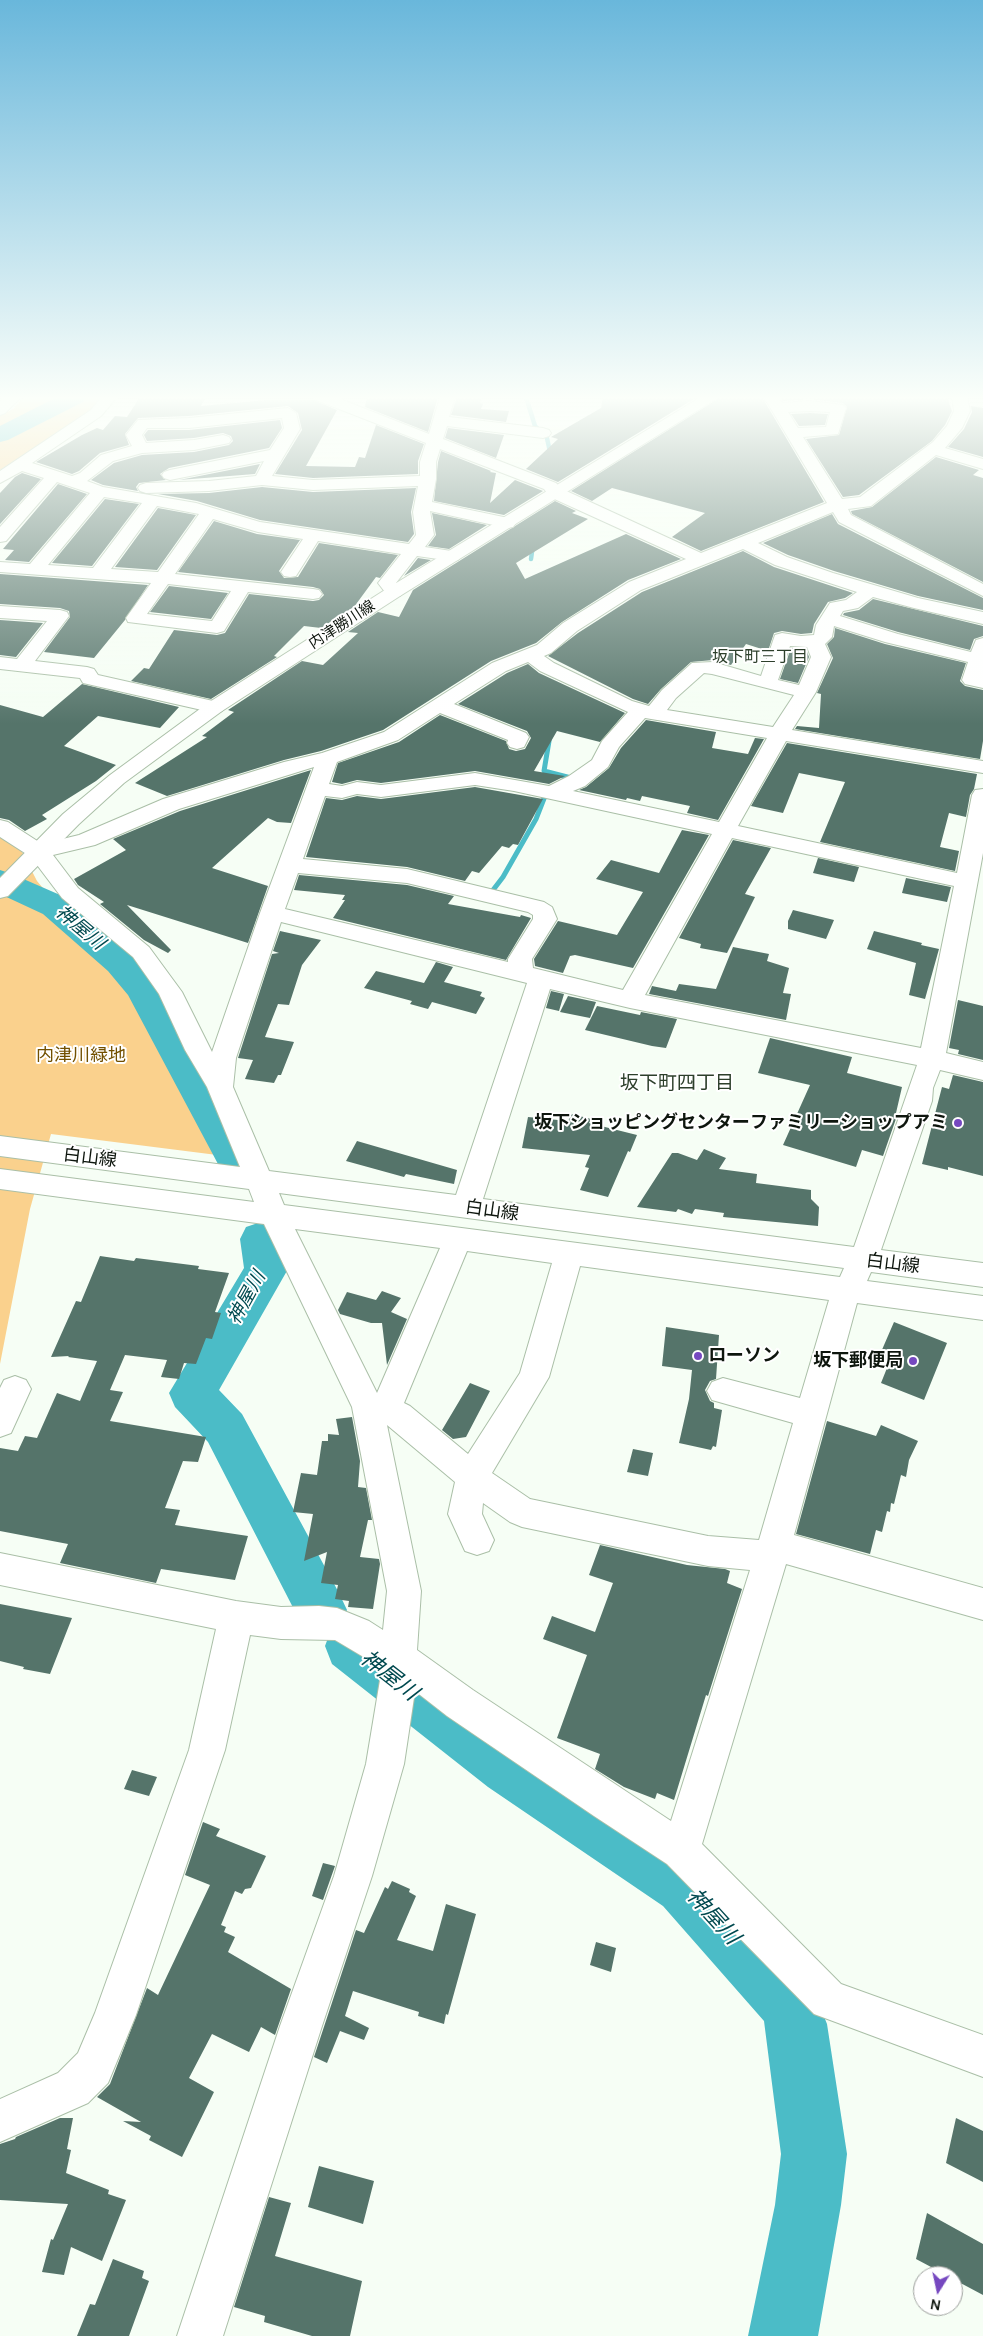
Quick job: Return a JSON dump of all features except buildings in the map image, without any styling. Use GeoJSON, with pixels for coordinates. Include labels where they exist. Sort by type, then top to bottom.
{"type":"FeatureCollection","features":[{"type":"Feature","properties":{"kind":"street"},"geometry":{"type":"LineString","coordinates":[[0,537],[27,506]]}},
{"type":"Feature","properties":{"kind":"street"},"geometry":{"type":"LineString","coordinates":[[34,570],[87,506]]}},
{"type":"Feature","properties":{"kind":"street"},"geometry":{"type":"LineString","coordinates":[[98,574],[149,506]]}},
{"type":"Feature","properties":{"kind":"street"},"geometry":{"type":"LineString","coordinates":[[180,506],[258,527],[452,556]]}},
{"type":"Feature","properties":{"kind":"street"},"geometry":{"type":"LineString","coordinates":[[207,506],[206,512],[135,618],[217,627],[243,586]]}},
{"type":"Feature","properties":{"kind":"street"},"geometry":{"type":"LineString","coordinates":[[394,592],[387,583],[425,536],[421,512],[423,506]]}},
{"type":"Feature","properties":{"kind":"street"},"geometry":{"type":"LineString","coordinates":[[428,506],[507,523]]}},
{"type":"Feature","properties":{"kind":"street","name":"内津勝川線"},"geometry":{"type":"LineString","coordinates":[[0,890],[71,819],[117,778],[215,708],[394,592],[535,506]]}},
{"type":"Feature","properties":{"kind":"street"},"geometry":{"type":"LineString","coordinates":[[584,506],[702,560]]}},
{"type":"Feature","properties":{"kind":"street"},"geometry":{"type":"LineString","coordinates":[[39,852],[87,840],[171,804],[291,766],[328,758],[391,736],[500,667],[544,649],[570,627],[635,586],[835,506]]}},
{"type":"Feature","properties":{"kind":"street"},"geometry":{"type":"LineString","coordinates":[[838,506],[845,518],[983,592]]}},
{"type":"Feature","properties":{"kind":"street"},"geometry":{"type":"LineString","coordinates":[[290,572],[313,536]]}},
{"type":"Feature","properties":{"kind":"street"},"geometry":{"type":"LineString","coordinates":[[744,543],[781,561],[870,590],[957,614],[983,618]]}},
{"type":"Feature","properties":{"kind":"street"},"geometry":{"type":"LineString","coordinates":[[0,567],[163,578],[313,594]]}},
{"type":"Feature","properties":{"kind":"street"},"geometry":{"type":"LineString","coordinates":[[767,684],[775,665],[782,639],[814,642],[823,637],[828,619],[837,607],[852,604],[870,590]]}},
{"type":"Feature","properties":{"kind":"street"},"geometry":{"type":"LineString","coordinates":[[0,612],[60,616],[22,666]]}},
{"type":"Feature","properties":{"kind":"street"},"geometry":{"type":"LineString","coordinates":[[828,619],[892,638],[980,651],[972,680],[983,682]]}},
{"type":"Feature","properties":{"kind":"street"},"geometry":{"type":"LineString","coordinates":[[630,1000],[780,733],[806,692],[821,657],[814,642]]}},
{"type":"Feature","properties":{"kind":"street"},"geometry":{"type":"LineString","coordinates":[[530,655],[547,667],[625,705],[648,712],[983,767]]}},
{"type":"Feature","properties":{"kind":"street"},"geometry":{"type":"LineString","coordinates":[[0,663],[87,674],[90,679],[215,708]]}},
{"type":"Feature","properties":{"kind":"street"},"geometry":{"type":"LineString","coordinates":[[549,794],[577,781],[601,763],[609,745],[624,727],[648,712],[699,667],[713,668],[767,684],[806,692]]}},
{"type":"Feature","properties":{"kind":"street"},"geometry":{"type":"LineString","coordinates":[[440,706],[519,737],[517,743]]}},
{"type":"Feature","properties":{"kind":"street"},"geometry":{"type":"LineString","coordinates":[[220,1087],[222,1058],[328,758]]}},
{"type":"Feature","properties":{"kind":"street"},"geometry":{"type":"LineString","coordinates":[[317,789],[342,792],[357,788],[381,791],[475,779],[966,882]]}},
{"type":"Feature","properties":{"kind":"street"},"geometry":{"type":"LineString","coordinates":[[681,1850],[773,1551],[842,1307],[877,1223],[919,1101],[920,1088],[932,1058],[966,882],[979,838],[983,795]]}},
{"type":"Feature","properties":{"kind":"street"},"geometry":{"type":"LineString","coordinates":[[0,827],[39,852],[70,893],[141,952],[170,992],[198,1050],[220,1087],[274,1215],[376,1409],[404,1590],[398,1677],[385,1764],[353,1876],[301,2026],[200,2336]]}},
{"type":"Feature","properties":{"kind":"street"},"geometry":{"type":"LineString","coordinates":[[289,865],[407,876],[536,907],[544,912],[545,919],[520,959],[531,975]]}},
{"type":"Feature","properties":{"kind":"street"},"geometry":{"type":"LineString","coordinates":[[272,913],[630,1000],[932,1058],[983,1071]]}},
{"type":"Feature","properties":{"kind":"street"},"geometry":{"type":"LineString","coordinates":[[466,1207],[531,975]]}},
{"type":"Feature","properties":{"kind":"street","name":"白山線"},"geometry":{"type":"LineString","coordinates":[[0,1146],[983,1275]]}},
{"type":"Feature","properties":{"kind":"street","name":"白山線"},"geometry":{"type":"LineString","coordinates":[[0,1179],[983,1308]]}},
{"type":"Feature","properties":{"kind":"street"},"geometry":{"type":"LineString","coordinates":[[376,1409],[458,1239]]}},
{"type":"Feature","properties":{"kind":"street"},"geometry":{"type":"LineString","coordinates":[[477,1540],[465,1514],[472,1476],[534,1377],[569,1254]]}},
{"type":"Feature","properties":{"kind":"street"},"geometry":{"type":"LineString","coordinates":[[0,1423],[15,1389]]}},
{"type":"Feature","properties":{"kind":"street"},"geometry":{"type":"LineString","coordinates":[[723,1391],[813,1415]]}},
{"type":"Feature","properties":{"kind":"street"},"geometry":{"type":"LineString","coordinates":[[376,1409],[398,1415],[472,1476],[522,1512],[708,1551],[773,1551],[983,1604]]}},
{"type":"Feature","properties":{"kind":"street"},"geometry":{"type":"LineString","coordinates":[[0,1569],[236,1617],[281,1623],[319,1622],[337,1624],[357,1633],[398,1677],[599,1798],[681,1850],[828,2000],[983,2056]]}},
{"type":"Feature","properties":{"kind":"street"},"geometry":{"type":"LineString","coordinates":[[0,2121],[73,2088],[93,2068],[115,2015],[208,1750],[236,1617]]}},
{"type":"Feature","properties":{"kind":"green space","name":"内津川緑地"},"geometry":{"type":"Polygon","coordinates":[[[0,833],[18,844],[37,881],[89,943],[126,977],[194,1088],[225,1156],[51,1134],[30,1209],[0,1364],[0,833]]]}},
{"type":"Feature","properties":{"kind":"waterway"},"geometry":{"type":"LineString","coordinates":[[531,559],[533,545]]}},
{"type":"Feature","properties":{"kind":"waterway"},"geometry":{"type":"LineString","coordinates":[[549,741],[544,771],[575,779]]}},
{"type":"Feature","properties":{"kind":"waterway"},"geometry":{"type":"LineString","coordinates":[[490,894],[503,877],[536,819],[545,796]]}},
{"type":"Feature","properties":{"kind":"waterway","name":"神屋川"},"geometry":{"type":"LineString","coordinates":[[0,881],[55,906],[121,963],[143,989],[232,1153]]}},
{"type":"Feature","properties":{"kind":"waterway","name":"神屋川"},"geometry":{"type":"LineString","coordinates":[[261,1239],[266,1269],[192,1393],[225,1428],[321,1610]]}},
{"type":"Feature","properties":{"kind":"waterway","name":"神屋川"},"geometry":{"type":"LineString","coordinates":[[351,1646],[508,1767],[684,1885],[787,2001],[796,2024],[814,2154],[808,2205],[783,2336]]}},
{"type":"Feature","properties":{"kind":"place","name":"坂下ショッピングセンターファミリーショップアミ"},"geometry":{"type":"Point","coordinates":[958,1123]}},
{"type":"Feature","properties":{"kind":"place","name":"ローソン"},"geometry":{"type":"Point","coordinates":[698,1356]}},
{"type":"Feature","properties":{"kind":"place","name":"坂下郵便局"},"geometry":{"type":"Point","coordinates":[913,1361]}},
{"type":"Feature","properties":{"kind":"district","name":"坂下町三丁目"},"geometry":{"type":"Point","coordinates":[760,658]}},
{"type":"Feature","properties":{"kind":"district","name":"坂下町四丁目"},"geometry":{"type":"Point","coordinates":[677,1084]}}]}
